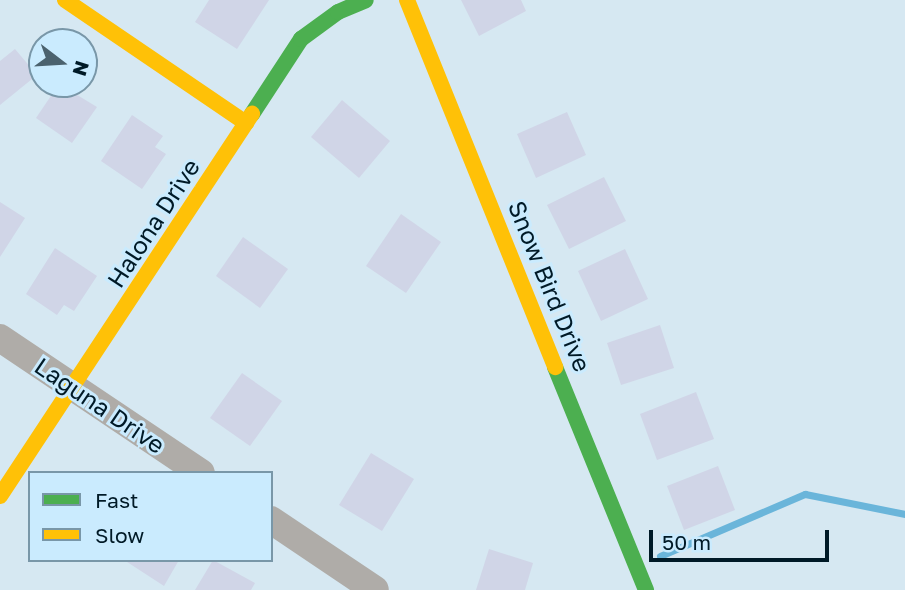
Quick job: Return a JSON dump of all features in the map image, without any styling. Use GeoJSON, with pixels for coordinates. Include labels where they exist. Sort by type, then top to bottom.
{"type":"FeatureCollection","features":[{"type":"Feature","properties":{"kind":"street"},"geometry":{"type":"LineString","coordinates":[[65,0],[246,123]]}},
{"type":"Feature","properties":{"kind":"street","name":"Halona Drive"},"geometry":{"type":"LineString","coordinates":[[0,496],[301,39],[338,12],[366,0]]}},
{"type":"Feature","properties":{"kind":"street","name":"Snow Bird Drive"},"geometry":{"type":"LineString","coordinates":[[407,0],[646,590]]}},
{"type":"Feature","properties":{"kind":"street","name":"Laguna Drive"},"geometry":{"type":"LineString","coordinates":[[0,338],[198,471]]}},
{"type":"Feature","properties":{"kind":"street"},"geometry":{"type":"LineString","coordinates":[[273,521],[375,590]]}},
{"type":"Feature","properties":{"kind":"building"},"geometry":{"type":"Polygon","coordinates":[[[209,0],[269,0],[237,49],[195,22],[209,0]]]}},
{"type":"Feature","properties":{"kind":"building"},"geometry":{"type":"Polygon","coordinates":[[[461,0],[521,0],[526,11],[479,36],[461,0]]]}},
{"type":"Feature","properties":{"kind":"building"},"geometry":{"type":"Polygon","coordinates":[[[15,49],[28,64],[28,82],[0,105],[0,61],[15,49]]]}},
{"type":"Feature","properties":{"kind":"building"},"geometry":{"type":"Polygon","coordinates":[[[50,98],[82,98],[97,107],[72,143],[36,118],[50,98]]]}},
{"type":"Feature","properties":{"kind":"building"},"geometry":{"type":"Polygon","coordinates":[[[342,100],[390,141],[359,178],[311,137],[342,100]]]}},
{"type":"Feature","properties":{"kind":"building"},"geometry":{"type":"Polygon","coordinates":[[[567,112],[586,155],[536,178],[517,134],[567,112]]]}},
{"type":"Feature","properties":{"kind":"building"},"geometry":{"type":"Polygon","coordinates":[[[132,115],[163,136],[155,147],[166,154],[142,189],[101,161],[132,115]]]}},
{"type":"Feature","properties":{"kind":"building"},"geometry":{"type":"Polygon","coordinates":[[[604,177],[626,221],[569,249],[547,205],[604,177]]]}},
{"type":"Feature","properties":{"kind":"building"},"geometry":{"type":"Polygon","coordinates":[[[0,202],[25,218],[0,257],[0,202]]]}},
{"type":"Feature","properties":{"kind":"building"},"geometry":{"type":"Polygon","coordinates":[[[401,214],[441,242],[406,293],[366,266],[401,214]]]}},
{"type":"Feature","properties":{"kind":"building"},"geometry":{"type":"Polygon","coordinates":[[[243,237],[288,269],[260,308],[216,276],[243,237]]]}},
{"type":"Feature","properties":{"kind":"building"},"geometry":{"type":"Polygon","coordinates":[[[55,248],[97,276],[74,311],[64,305],[57,315],[26,294],[55,248]]]}},
{"type":"Feature","properties":{"kind":"building"},"geometry":{"type":"Polygon","coordinates":[[[625,249],[648,299],[601,321],[578,271],[625,249]]]}},
{"type":"Feature","properties":{"kind":"building"},"geometry":{"type":"Polygon","coordinates":[[[660,325],[674,368],[621,385],[607,343],[660,325]]]}},
{"type":"Feature","properties":{"kind":"building"},"geometry":{"type":"Polygon","coordinates":[[[242,373],[282,401],[250,446],[210,418],[242,373]]]}},
{"type":"Feature","properties":{"kind":"building"},"geometry":{"type":"Polygon","coordinates":[[[696,392],[714,439],[657,460],[640,414],[696,392]]]}},
{"type":"Feature","properties":{"kind":"building"},"geometry":{"type":"Polygon","coordinates":[[[371,453],[414,479],[382,531],[339,505],[371,453]]]}},
{"type":"Feature","properties":{"kind":"building"},"geometry":{"type":"Polygon","coordinates":[[[718,466],[735,510],[684,530],[667,486],[718,466]]]}},
{"type":"Feature","properties":{"kind":"building"},"geometry":{"type":"Polygon","coordinates":[[[489,549],[533,563],[525,590],[476,590],[489,549]]]}},
{"type":"Feature","properties":{"kind":"building"},"geometry":{"type":"Polygon","coordinates":[[[127,562],[178,562],[164,586],[127,562]]]}},
{"type":"Feature","properties":{"kind":"building"},"geometry":{"type":"Polygon","coordinates":[[[212,562],[217,562],[255,583],[251,590],[195,590],[212,562]]]}},
{"type":"Feature","properties":{"kind":"waterway"},"geometry":{"type":"LineString","coordinates":[[660,556],[805,494],[905,514]]}},
{"type":"Feature","properties":{"kind":"traffic: fast"},"geometry":{"type":"LineString","coordinates":[[252,114],[301,39],[338,12],[366,0]]}},
{"type":"Feature","properties":{"kind":"traffic: fast"},"geometry":{"type":"LineString","coordinates":[[555,367],[646,590]]}},
{"type":"Feature","properties":{"kind":"traffic: slow"},"geometry":{"type":"LineString","coordinates":[[65,0],[246,123]]}},
{"type":"Feature","properties":{"kind":"traffic: slow"},"geometry":{"type":"LineString","coordinates":[[407,0],[555,367]]}},
{"type":"Feature","properties":{"kind":"traffic: slow"},"geometry":{"type":"LineString","coordinates":[[0,496],[252,114]]}}]}
